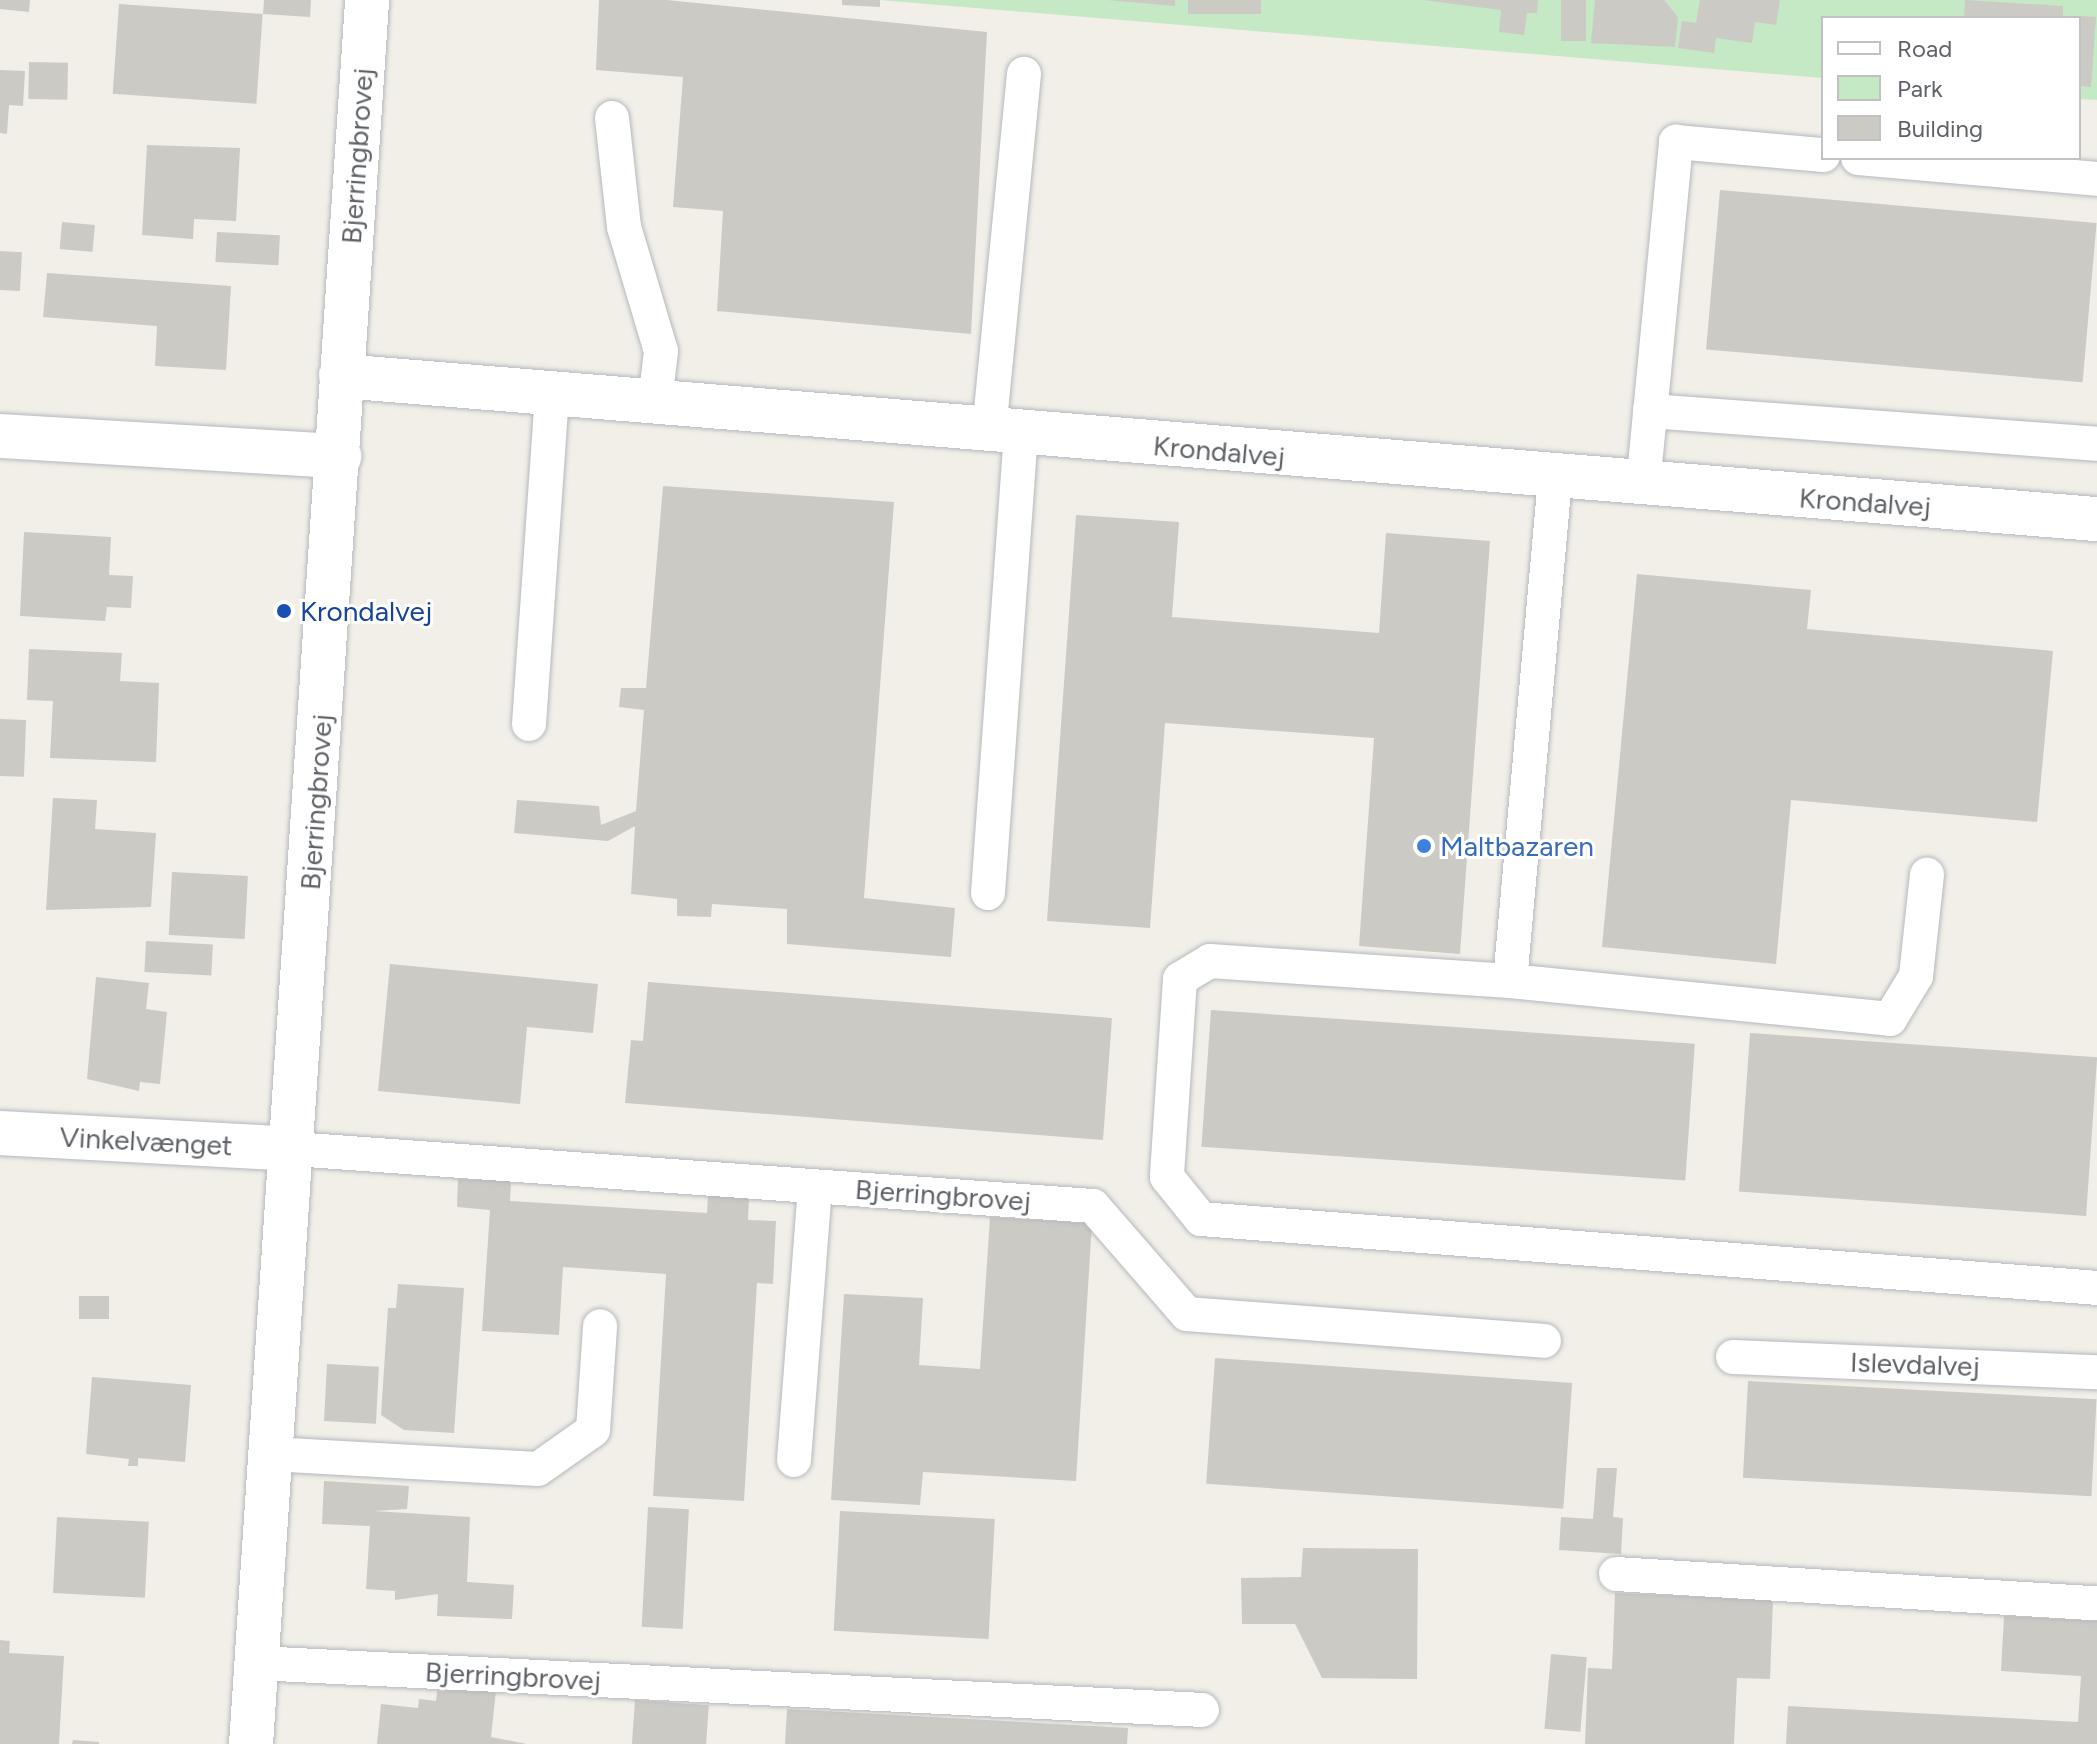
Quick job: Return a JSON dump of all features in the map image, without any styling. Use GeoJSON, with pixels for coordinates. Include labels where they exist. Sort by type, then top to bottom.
{"type":"FeatureCollection","features":[{"type":"Feature","properties":{"kind":"street","name":"Bjerringbrovej"},"geometry":{"type":"LineString","coordinates":[[251,1744],[293,1149],[367,0]]}},
{"type":"Feature","properties":{"kind":"street","name":"Krondalvej"},"geometry":{"type":"LineString","coordinates":[[341,376],[1555,479],[2097,519]]}},
{"type":"Feature","properties":{"kind":"street"},"geometry":{"type":"LineString","coordinates":[[0,436],[339,456]]}},
{"type":"Feature","properties":{"kind":"street","name":"Vinkelvænget"},"geometry":{"type":"LineString","coordinates":[[0,1133],[293,1149]]}},
{"type":"Feature","properties":{"kind":"lane"},"geometry":{"type":"LineString","coordinates":[[988,893],[1005,433],[1024,74]]}},
{"type":"Feature","properties":{"kind":"lane"},"geometry":{"type":"LineString","coordinates":[[612,118],[624,227],[661,351],[655,402]]}},
{"type":"Feature","properties":{"kind":"lane"},"geometry":{"type":"LineString","coordinates":[[1643,486],[1676,142],[1821,155]]}},
{"type":"Feature","properties":{"kind":"lane"},"geometry":{"type":"LineString","coordinates":[[1881,160],[2097,179]]}},
{"type":"Feature","properties":{"kind":"lane"},"geometry":{"type":"LineString","coordinates":[[529,724],[552,394]]}},
{"type":"Feature","properties":{"kind":"lane"},"geometry":{"type":"LineString","coordinates":[[1650,411],[2097,444]]}},
{"type":"Feature","properties":{"kind":"lane"},"geometry":{"type":"LineString","coordinates":[[1510,981],[1555,479]]}},
{"type":"Feature","properties":{"kind":"lane"},"geometry":{"type":"LineString","coordinates":[[1927,875],[1916,976],[1890,1019],[1510,981],[1210,961],[1180,979],[1167,1177],[1201,1219],[2097,1288]]}},
{"type":"Feature","properties":{"kind":"lane","name":"Bjerringbrovej"},"geometry":{"type":"LineString","coordinates":[[293,1149],[1093,1206],[1187,1314],[1544,1341]]}},
{"type":"Feature","properties":{"kind":"lane"},"geometry":{"type":"LineString","coordinates":[[794,1460],[815,1187]]}},
{"type":"Feature","properties":{"kind":"lane"},"geometry":{"type":"LineString","coordinates":[[271,1454],[538,1469],[593,1430],[600,1326]]}},
{"type":"Feature","properties":{"kind":"lane","name":"Islevdalvej"},"geometry":{"type":"LineString","coordinates":[[1733,1357],[2097,1372]]}},
{"type":"Feature","properties":{"kind":"lane"},"geometry":{"type":"LineString","coordinates":[[1616,1574],[2097,1603]]}},
{"type":"Feature","properties":{"kind":"lane","name":"Bjerringbrovej"},"geometry":{"type":"LineString","coordinates":[[256,1663],[1202,1710]]}},
{"type":"Feature","properties":{"kind":"green space"},"geometry":{"type":"Polygon","coordinates":[[[879,0],[2097,0],[2097,100],[2081,99],[2081,16],[1821,16],[1821,78],[879,0]]]}},
{"type":"Feature","properties":{"kind":"building"},"geometry":{"type":"Polygon","coordinates":[[[0,0],[30,0],[29,12],[0,9],[0,0]]]}},
{"type":"Feature","properties":{"kind":"building"},"geometry":{"type":"Polygon","coordinates":[[[264,0],[311,0],[310,17],[263,14],[264,0]]]}},
{"type":"Feature","properties":{"kind":"building"},"geometry":{"type":"Polygon","coordinates":[[[599,0],[667,0],[987,32],[971,334],[717,311],[723,211],[673,207],[683,77],[596,70],[599,0]]]}},
{"type":"Feature","properties":{"kind":"building"},"geometry":{"type":"Polygon","coordinates":[[[842,0],[880,0],[880,7],[842,5],[842,0]]]}},
{"type":"Feature","properties":{"kind":"building"},"geometry":{"type":"Polygon","coordinates":[[[1107,0],[1175,0],[1175,6],[1107,0]]]}},
{"type":"Feature","properties":{"kind":"building"},"geometry":{"type":"Polygon","coordinates":[[[1188,0],[1261,0],[1261,14],[1188,14],[1188,0]]]}},
{"type":"Feature","properties":{"kind":"building"},"geometry":{"type":"Polygon","coordinates":[[[1423,0],[1538,0],[1537,13],[1527,13],[1524,35],[1499,32],[1501,10],[1423,0]]]}},
{"type":"Feature","properties":{"kind":"building"},"geometry":{"type":"Polygon","coordinates":[[[1561,0],[1586,0],[1586,41],[1561,41],[1561,0]]]}},
{"type":"Feature","properties":{"kind":"building"},"geometry":{"type":"Polygon","coordinates":[[[1595,0],[1664,0],[1678,17],[1675,47],[1591,43],[1595,0]]]}},
{"type":"Feature","properties":{"kind":"building"},"geometry":{"type":"Polygon","coordinates":[[[1700,0],[1780,0],[1776,25],[1755,22],[1752,43],[1716,38],[1714,53],[1678,48],[1682,21],[1696,23],[1700,0]]]}},
{"type":"Feature","properties":{"kind":"building"},"geometry":{"type":"Polygon","coordinates":[[[1965,0],[2063,6],[2063,16],[1964,16],[1965,0]]]}},
{"type":"Feature","properties":{"kind":"building"},"geometry":{"type":"Polygon","coordinates":[[[119,4],[263,14],[256,104],[113,94],[119,4]]]}},
{"type":"Feature","properties":{"kind":"building"},"geometry":{"type":"Polygon","coordinates":[[[2081,16],[2096,17],[2091,87],[2081,86],[2081,16]]]}},
{"type":"Feature","properties":{"kind":"building"},"geometry":{"type":"Polygon","coordinates":[[[29,62],[68,63],[67,100],[28,99],[29,62]]]}},
{"type":"Feature","properties":{"kind":"building"},"geometry":{"type":"Polygon","coordinates":[[[0,70],[25,71],[23,106],[9,105],[7,134],[0,133],[0,70]]]}},
{"type":"Feature","properties":{"kind":"building"},"geometry":{"type":"Polygon","coordinates":[[[147,145],[240,148],[236,221],[194,219],[193,239],[142,235],[147,145]]]}},
{"type":"Feature","properties":{"kind":"building"},"geometry":{"type":"Polygon","coordinates":[[[1720,190],[2097,223],[2083,382],[1706,349],[1720,190]]]}},
{"type":"Feature","properties":{"kind":"building"},"geometry":{"type":"Polygon","coordinates":[[[62,222],[95,225],[93,252],[60,249],[62,222]]]}},
{"type":"Feature","properties":{"kind":"building"},"geometry":{"type":"Polygon","coordinates":[[[217,232],[280,235],[278,265],[215,262],[217,232]]]}},
{"type":"Feature","properties":{"kind":"building"},"geometry":{"type":"Polygon","coordinates":[[[0,251],[22,252],[20,291],[0,290],[0,251]]]}},
{"type":"Feature","properties":{"kind":"building"},"geometry":{"type":"Polygon","coordinates":[[[47,273],[231,286],[226,370],[155,366],[157,326],[43,317],[47,273]]]}},
{"type":"Feature","properties":{"kind":"building"},"geometry":{"type":"Polygon","coordinates":[[[663,486],[894,502],[864,898],[955,908],[951,957],[787,944],[787,909],[712,904],[711,917],[677,916],[677,899],[631,894],[635,826],[608,841],[514,833],[517,800],[599,806],[601,825],[636,811],[644,710],[619,707],[621,688],[646,688],[663,486]]]}},
{"type":"Feature","properties":{"kind":"building"},"geometry":{"type":"Polygon","coordinates":[[[1076,515],[1179,522],[1172,617],[1379,633],[1386,533],[1490,541],[1460,954],[1359,946],[1374,738],[1165,723],[1150,928],[1047,921],[1076,515]]]}},
{"type":"Feature","properties":{"kind":"building"},"geometry":{"type":"Polygon","coordinates":[[[24,532],[111,537],[109,575],[133,576],[131,608],[107,607],[105,621],[20,616],[24,532]]]}},
{"type":"Feature","properties":{"kind":"building"},"geometry":{"type":"Polygon","coordinates":[[[1637,574],[1811,590],[1807,629],[2053,651],[2037,822],[1791,800],[1776,964],[1602,947],[1637,574]]]}},
{"type":"Feature","properties":{"kind":"building"},"geometry":{"type":"Polygon","coordinates":[[[29,649],[122,653],[120,681],[159,683],[156,762],[50,758],[53,701],[27,700],[29,649]]]}},
{"type":"Feature","properties":{"kind":"building"},"geometry":{"type":"Polygon","coordinates":[[[0,719],[26,720],[24,777],[0,776],[0,719]]]}},
{"type":"Feature","properties":{"kind":"building"},"geometry":{"type":"Polygon","coordinates":[[[53,798],[97,800],[95,829],[156,833],[151,907],[46,910],[53,798]]]}},
{"type":"Feature","properties":{"kind":"building"},"geometry":{"type":"Polygon","coordinates":[[[172,872],[248,876],[245,939],[169,935],[172,872]]]}},
{"type":"Feature","properties":{"kind":"building"},"geometry":{"type":"Polygon","coordinates":[[[146,941],[213,945],[211,975],[144,972],[146,941]]]}},
{"type":"Feature","properties":{"kind":"building"},"geometry":{"type":"Polygon","coordinates":[[[390,964],[598,984],[593,1033],[527,1027],[520,1104],[378,1091],[390,964]]]}},
{"type":"Feature","properties":{"kind":"building"},"geometry":{"type":"Polygon","coordinates":[[[96,977],[149,983],[146,1009],[167,1012],[160,1084],[140,1082],[139,1091],[87,1079],[96,977]]]}},
{"type":"Feature","properties":{"kind":"building"},"geometry":{"type":"Polygon","coordinates":[[[648,982],[1112,1018],[1103,1140],[625,1103],[631,1040],[643,1041],[648,982]]]}},
{"type":"Feature","properties":{"kind":"building"},"geometry":{"type":"Polygon","coordinates":[[[1211,1010],[1695,1044],[1685,1180],[1201,1147],[1211,1010]]]}},
{"type":"Feature","properties":{"kind":"building"},"geometry":{"type":"Polygon","coordinates":[[[1750,1033],[2097,1057],[2086,1216],[1739,1192],[1750,1033]]]}},
{"type":"Feature","properties":{"kind":"building"},"geometry":{"type":"Polygon","coordinates":[[[458,1179],[511,1181],[510,1201],[707,1213],[708,1195],[749,1197],[748,1220],[776,1221],[773,1284],[757,1283],[744,1501],[653,1496],[666,1274],[563,1267],[559,1335],[482,1331],[490,1210],[457,1207],[458,1179]]]}},
{"type":"Feature","properties":{"kind":"building"},"geometry":{"type":"Polygon","coordinates":[[[990,1217],[1092,1223],[1076,1481],[923,1472],[920,1505],[831,1500],[844,1294],[923,1298],[919,1365],[980,1369],[990,1217]]]}},
{"type":"Feature","properties":{"kind":"building"},"geometry":{"type":"Polygon","coordinates":[[[398,1284],[464,1288],[454,1433],[404,1430],[381,1415],[388,1308],[396,1308],[398,1284]]]}},
{"type":"Feature","properties":{"kind":"building"},"geometry":{"type":"Polygon","coordinates":[[[79,1296],[109,1296],[109,1319],[79,1319],[79,1296]]]}},
{"type":"Feature","properties":{"kind":"building"},"geometry":{"type":"Polygon","coordinates":[[[1215,1358],[1572,1383],[1563,1509],[1206,1484],[1215,1358]]]}},
{"type":"Feature","properties":{"kind":"building"},"geometry":{"type":"Polygon","coordinates":[[[327,1364],[379,1367],[376,1424],[324,1421],[327,1364]]]}},
{"type":"Feature","properties":{"kind":"building"},"geometry":{"type":"Polygon","coordinates":[[[92,1377],[191,1385],[185,1462],[138,1458],[138,1466],[128,1466],[129,1459],[86,1454],[92,1377]]]}},
{"type":"Feature","properties":{"kind":"building"},"geometry":{"type":"Polygon","coordinates":[[[1748,1381],[2097,1399],[2091,1496],[1743,1478],[1748,1381]]]}},
{"type":"Feature","properties":{"kind":"building"},"geometry":{"type":"Polygon","coordinates":[[[1597,1468],[1617,1468],[1613,1517],[1623,1518],[1621,1554],[1559,1550],[1561,1517],[1593,1519],[1597,1468]]]}},
{"type":"Feature","properties":{"kind":"building"},"geometry":{"type":"Polygon","coordinates":[[[324,1481],[409,1486],[407,1509],[374,1511],[470,1517],[467,1582],[514,1585],[512,1619],[437,1616],[438,1594],[395,1600],[395,1591],[366,1589],[370,1526],[322,1524],[324,1481]]]}},
{"type":"Feature","properties":{"kind":"building"},"geometry":{"type":"Polygon","coordinates":[[[648,1507],[689,1509],[683,1629],[642,1627],[648,1507]]]}},
{"type":"Feature","properties":{"kind":"building"},"geometry":{"type":"Polygon","coordinates":[[[840,1511],[995,1519],[989,1639],[834,1631],[840,1511]]]}},
{"type":"Feature","properties":{"kind":"building"},"geometry":{"type":"Polygon","coordinates":[[[57,1517],[149,1522],[145,1598],[53,1593],[57,1517]]]}},
{"type":"Feature","properties":{"kind":"building"},"geometry":{"type":"Polygon","coordinates":[[[1303,1548],[1418,1549],[1417,1679],[1322,1678],[1295,1624],[1242,1624],[1241,1578],[1301,1577],[1303,1548]]]}},
{"type":"Feature","properties":{"kind":"building"},"geometry":{"type":"Polygon","coordinates":[[[1615,1593],[1773,1600],[1770,1679],[1737,1678],[1734,1744],[1585,1744],[1588,1668],[1612,1669],[1615,1593]]]}},
{"type":"Feature","properties":{"kind":"building"},"geometry":{"type":"Polygon","coordinates":[[[2004,1616],[2097,1621],[2097,1744],[1786,1744],[1788,1706],[2078,1722],[2081,1676],[2001,1671],[2004,1616]]]}},
{"type":"Feature","properties":{"kind":"building"},"geometry":{"type":"Polygon","coordinates":[[[0,1640],[10,1641],[9,1653],[64,1656],[59,1744],[0,1744],[0,1640]]]}},
{"type":"Feature","properties":{"kind":"building"},"geometry":{"type":"Polygon","coordinates":[[[1551,1654],[1587,1657],[1580,1732],[1544,1729],[1551,1654]]]}},
{"type":"Feature","properties":{"kind":"building"},"geometry":{"type":"Polygon","coordinates":[[[438,1685],[496,1690],[491,1737],[527,1744],[377,1744],[381,1704],[418,1708],[419,1699],[436,1701],[438,1685]]]}},
{"type":"Feature","properties":{"kind":"building"},"geometry":{"type":"Polygon","coordinates":[[[635,1700],[709,1705],[706,1744],[632,1744],[635,1700]]]}},
{"type":"Feature","properties":{"kind":"building"},"geometry":{"type":"Polygon","coordinates":[[[787,1709],[1128,1728],[1127,1744],[785,1744],[787,1709]]]}},
{"type":"Feature","properties":{"kind":"building"},"geometry":{"type":"Polygon","coordinates":[[[73,1740],[99,1742],[99,1744],[72,1744],[73,1740]]]}},
{"type":"Feature","properties":{"kind":"place","name":"Krondalvej"},"geometry":{"type":"Point","coordinates":[284,611]}},
{"type":"Feature","properties":{"kind":"place","name":"Maltbazaren"},"geometry":{"type":"Point","coordinates":[1424,846]}}]}
